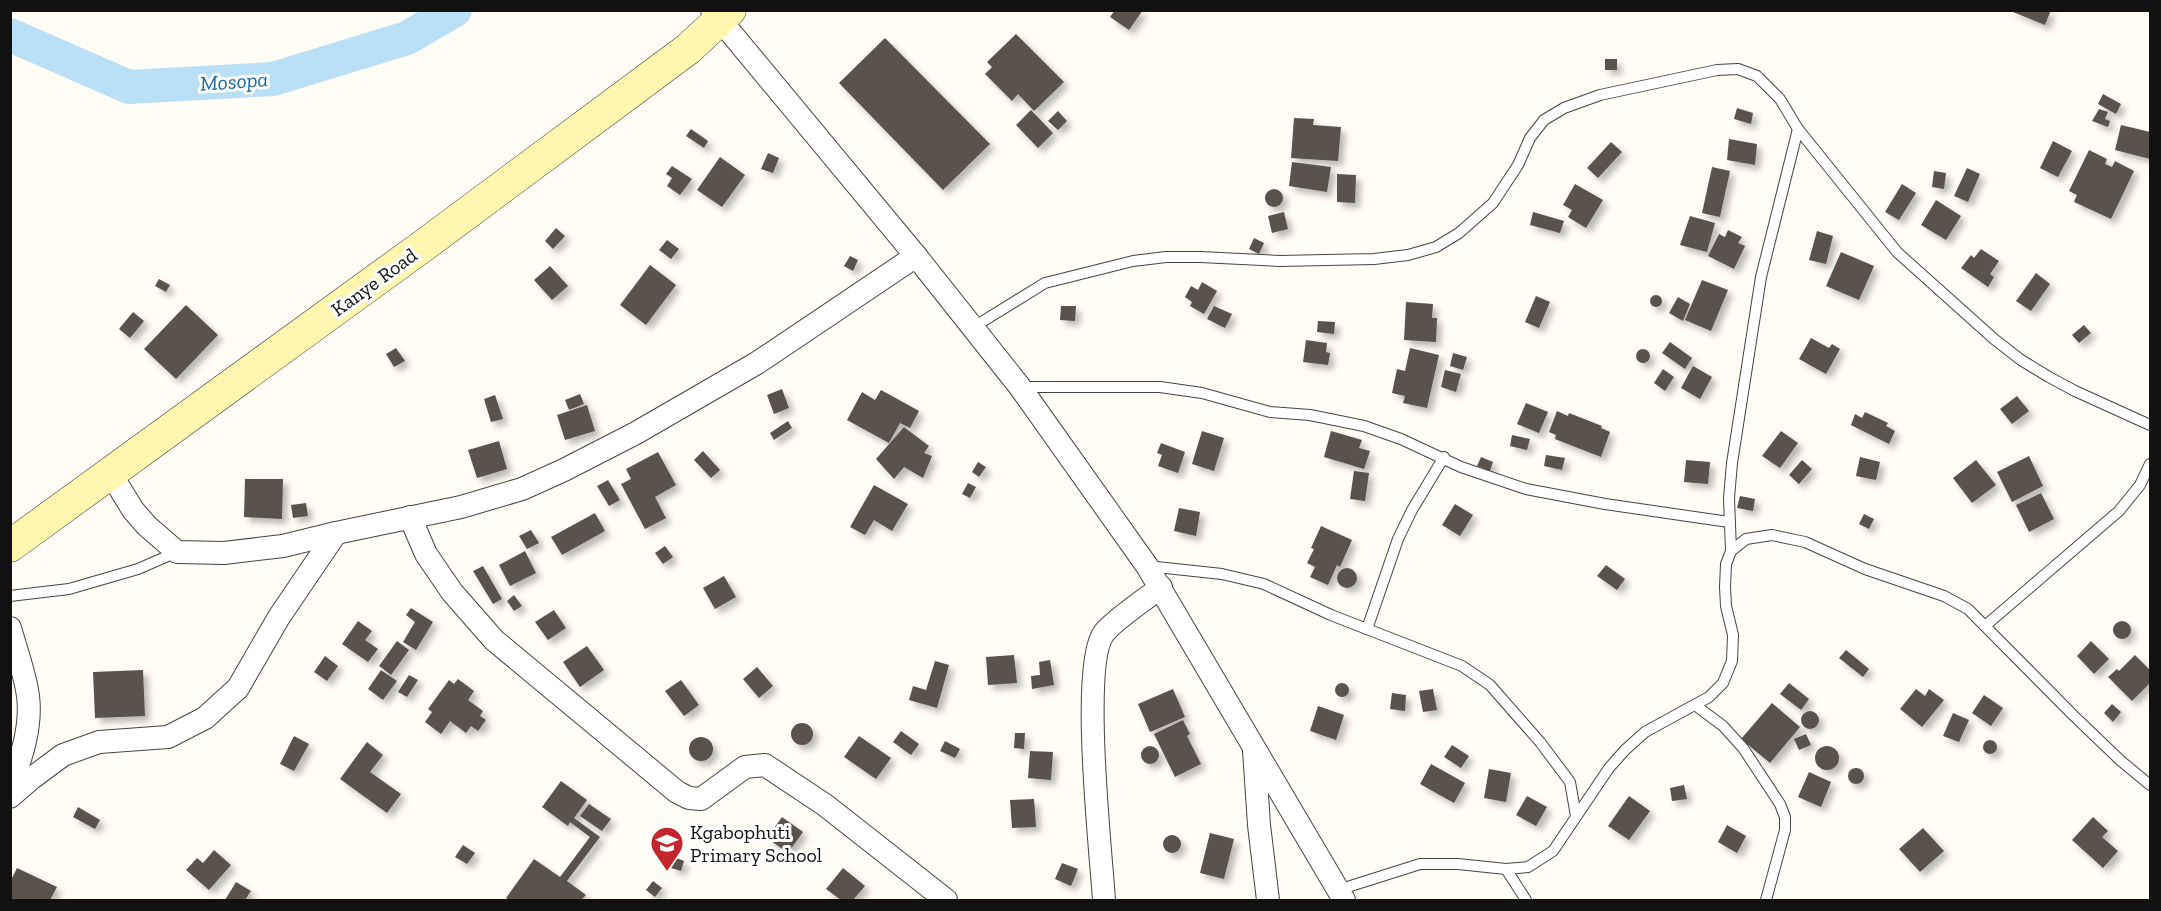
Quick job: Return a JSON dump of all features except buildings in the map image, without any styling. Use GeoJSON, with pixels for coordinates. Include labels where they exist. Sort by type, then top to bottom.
{"type":"FeatureCollection","features":[{"type":"Feature","properties":{"kind":"main road","name":"Kanye Road"},"geometry":{"type":"LineString","coordinates":[[10,546],[408,257],[688,49],[720,13]]}},
{"type":"Feature","properties":{"kind":"street"},"geometry":{"type":"LineString","coordinates":[[720,13],[1020,387],[1147,566],[1341,895]]}},
{"type":"Feature","properties":{"kind":"street"},"geometry":{"type":"LineString","coordinates":[[111,474],[133,510],[147,526],[177,552],[224,553],[283,546],[461,507],[522,489],[636,432],[757,363],[916,256]]}},
{"type":"Feature","properties":{"kind":"street"},"geometry":{"type":"LineString","coordinates":[[410,518],[426,554],[452,592],[494,640],[677,792],[689,798],[701,799],[745,767],[765,765],[825,805],[946,900]]}},
{"type":"Feature","properties":{"kind":"street"},"geometry":{"type":"LineString","coordinates":[[10,797],[63,755],[99,742],[168,737],[206,718],[238,688],[279,617],[336,533]]}},
{"type":"Feature","properties":{"kind":"street"},"geometry":{"type":"LineString","coordinates":[[1104,900],[1093,730],[1093,672],[1096,649],[1104,633],[1161,587]]}},
{"type":"Feature","properties":{"kind":"street"},"geometry":{"type":"LineString","coordinates":[[10,628],[28,697],[27,730],[21,759],[10,787]]}},
{"type":"Feature","properties":{"kind":"street"},"geometry":{"type":"LineString","coordinates":[[1253,746],[1268,900]]}},
{"type":"Feature","properties":{"kind":"lane"},"geometry":{"type":"LineString","coordinates":[[972,328],[1045,284],[1133,261],[1166,257],[1280,261],[1374,259],[1408,255],[1436,247],[1493,203],[1518,165],[1530,138],[1544,120],[1564,108],[1600,95],[1717,70],[1738,69],[1757,76],[1780,99],[1798,129],[1897,252],[1994,339],[2021,360],[2049,377],[2151,425]]}},
{"type":"Feature","properties":{"kind":"lane"},"geometry":{"type":"LineString","coordinates":[[1341,895],[1420,864],[1458,864],[1506,869],[1528,867],[1553,851],[1609,768],[1625,750],[1645,732],[1709,697],[1723,683],[1732,661],[1733,635],[1726,606],[1725,587],[1726,564],[1731,551],[1732,463],[1761,277],[1798,129]]}},
{"type":"Feature","properties":{"kind":"lane"},"geometry":{"type":"LineString","coordinates":[[1020,387],[1160,387],[1202,393],[1270,412],[1310,415],[1364,426],[1461,466],[1526,489],[1605,504],[1730,522]]}},
{"type":"Feature","properties":{"kind":"lane"},"geometry":{"type":"LineString","coordinates":[[1367,629],[1398,539],[1412,510],[1444,458]]}},
{"type":"Feature","properties":{"kind":"lane"},"geometry":{"type":"LineString","coordinates":[[1985,626],[2119,511],[2140,485],[2151,464]]}},
{"type":"Feature","properties":{"kind":"lane"},"geometry":{"type":"LineString","coordinates":[[1731,551],[1746,538],[1772,535],[1805,542],[1865,569],[1944,596],[1968,609],[2081,723],[2121,761],[2151,785]]}},
{"type":"Feature","properties":{"kind":"lane"},"geometry":{"type":"LineString","coordinates":[[10,596],[69,589],[138,569],[177,552]]}},
{"type":"Feature","properties":{"kind":"lane"},"geometry":{"type":"LineString","coordinates":[[1147,566],[1242,577],[1264,584],[1331,615],[1462,666],[1490,685],[1540,742],[1570,783],[1576,816]]}},
{"type":"Feature","properties":{"kind":"lane"},"geometry":{"type":"LineString","coordinates":[[1695,705],[1723,726],[1743,748],[1780,804],[1785,817],[1785,830],[1766,900]]}},
{"type":"Feature","properties":{"kind":"lane"},"geometry":{"type":"LineString","coordinates":[[1506,869],[1526,900]]}},
{"type":"Feature","properties":{"kind":"waterway","name":"Mosopa"},"geometry":{"type":"LineString","coordinates":[[10,35],[129,87],[273,79],[407,38],[455,10]]}},
{"type":"Feature","properties":{"kind":"place","name":"Kgabophuti Primary School"},"geometry":{"type":"Point","coordinates":[667,872]}}]}
